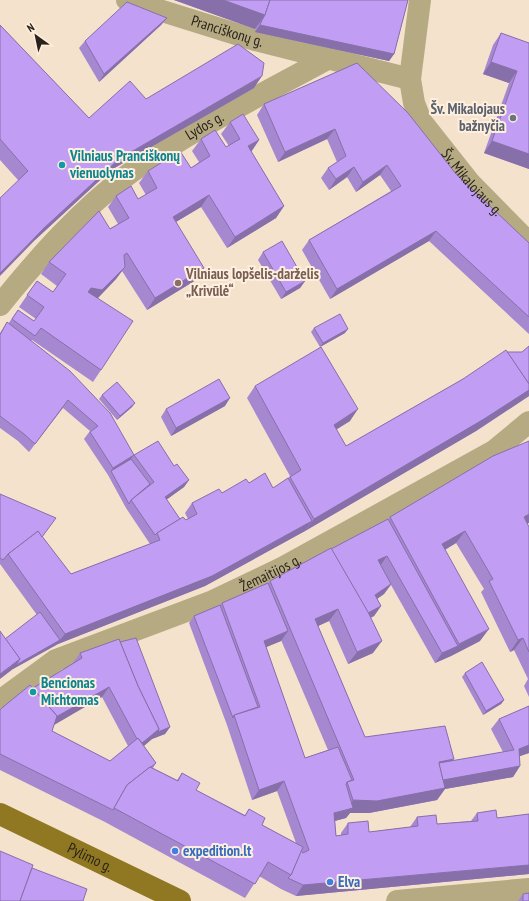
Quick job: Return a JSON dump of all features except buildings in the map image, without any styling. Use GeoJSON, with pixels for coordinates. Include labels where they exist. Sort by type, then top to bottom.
{"type":"FeatureCollection","features":[{"type":"Feature","properties":{"kind":"main road","name":"Pylimo g."},"geometry":{"type":"LineString","coordinates":[[0,814],[180,901]]}},
{"type":"Feature","properties":{"kind":"street","name":"Pranciškonų g."},"geometry":{"type":"LineString","coordinates":[[127,0],[255,40],[327,59]]}},
{"type":"Feature","properties":{"kind":"street","name":"Šv. Mikalojaus g."},"geometry":{"type":"LineString","coordinates":[[420,0],[410,79],[414,103],[421,121],[470,183],[529,242]]}},
{"type":"Feature","properties":{"kind":"street"},"geometry":{"type":"LineString","coordinates":[[327,59],[410,79]]}},
{"type":"Feature","properties":{"kind":"street","name":"Lydos g."},"geometry":{"type":"LineString","coordinates":[[0,305],[51,244],[85,211],[129,174],[182,138],[327,59]]}},
{"type":"Feature","properties":{"kind":"street","name":"Žemaitijos g."},"geometry":{"type":"LineString","coordinates":[[0,701],[56,660],[213,601],[284,567],[494,451],[529,422]]}},
{"type":"Feature","properties":{"kind":"street"},"geometry":{"type":"LineString","coordinates":[[397,901],[529,889]]}},
{"type":"Feature","properties":{"kind":"place","name":"Šv. Mikalojaus bažnyčia"},"geometry":{"type":"Point","coordinates":[513,118]}},
{"type":"Feature","properties":{"kind":"place","name":"Vilniaus Pranciškonų vienuolynas"},"geometry":{"type":"Point","coordinates":[62,165]}},
{"type":"Feature","properties":{"kind":"place","name":"Vilniaus lopšelis-darželis „Krivūlė“"},"geometry":{"type":"Point","coordinates":[178,283]}},
{"type":"Feature","properties":{"kind":"place","name":"Bencionas Michtomas"},"geometry":{"type":"Point","coordinates":[33,692]}},
{"type":"Feature","properties":{"kind":"place","name":"expedition.lt"},"geometry":{"type":"Point","coordinates":[175,851]}},
{"type":"Feature","properties":{"kind":"place","name":"Elva"},"geometry":{"type":"Point","coordinates":[330,882]}}]}
